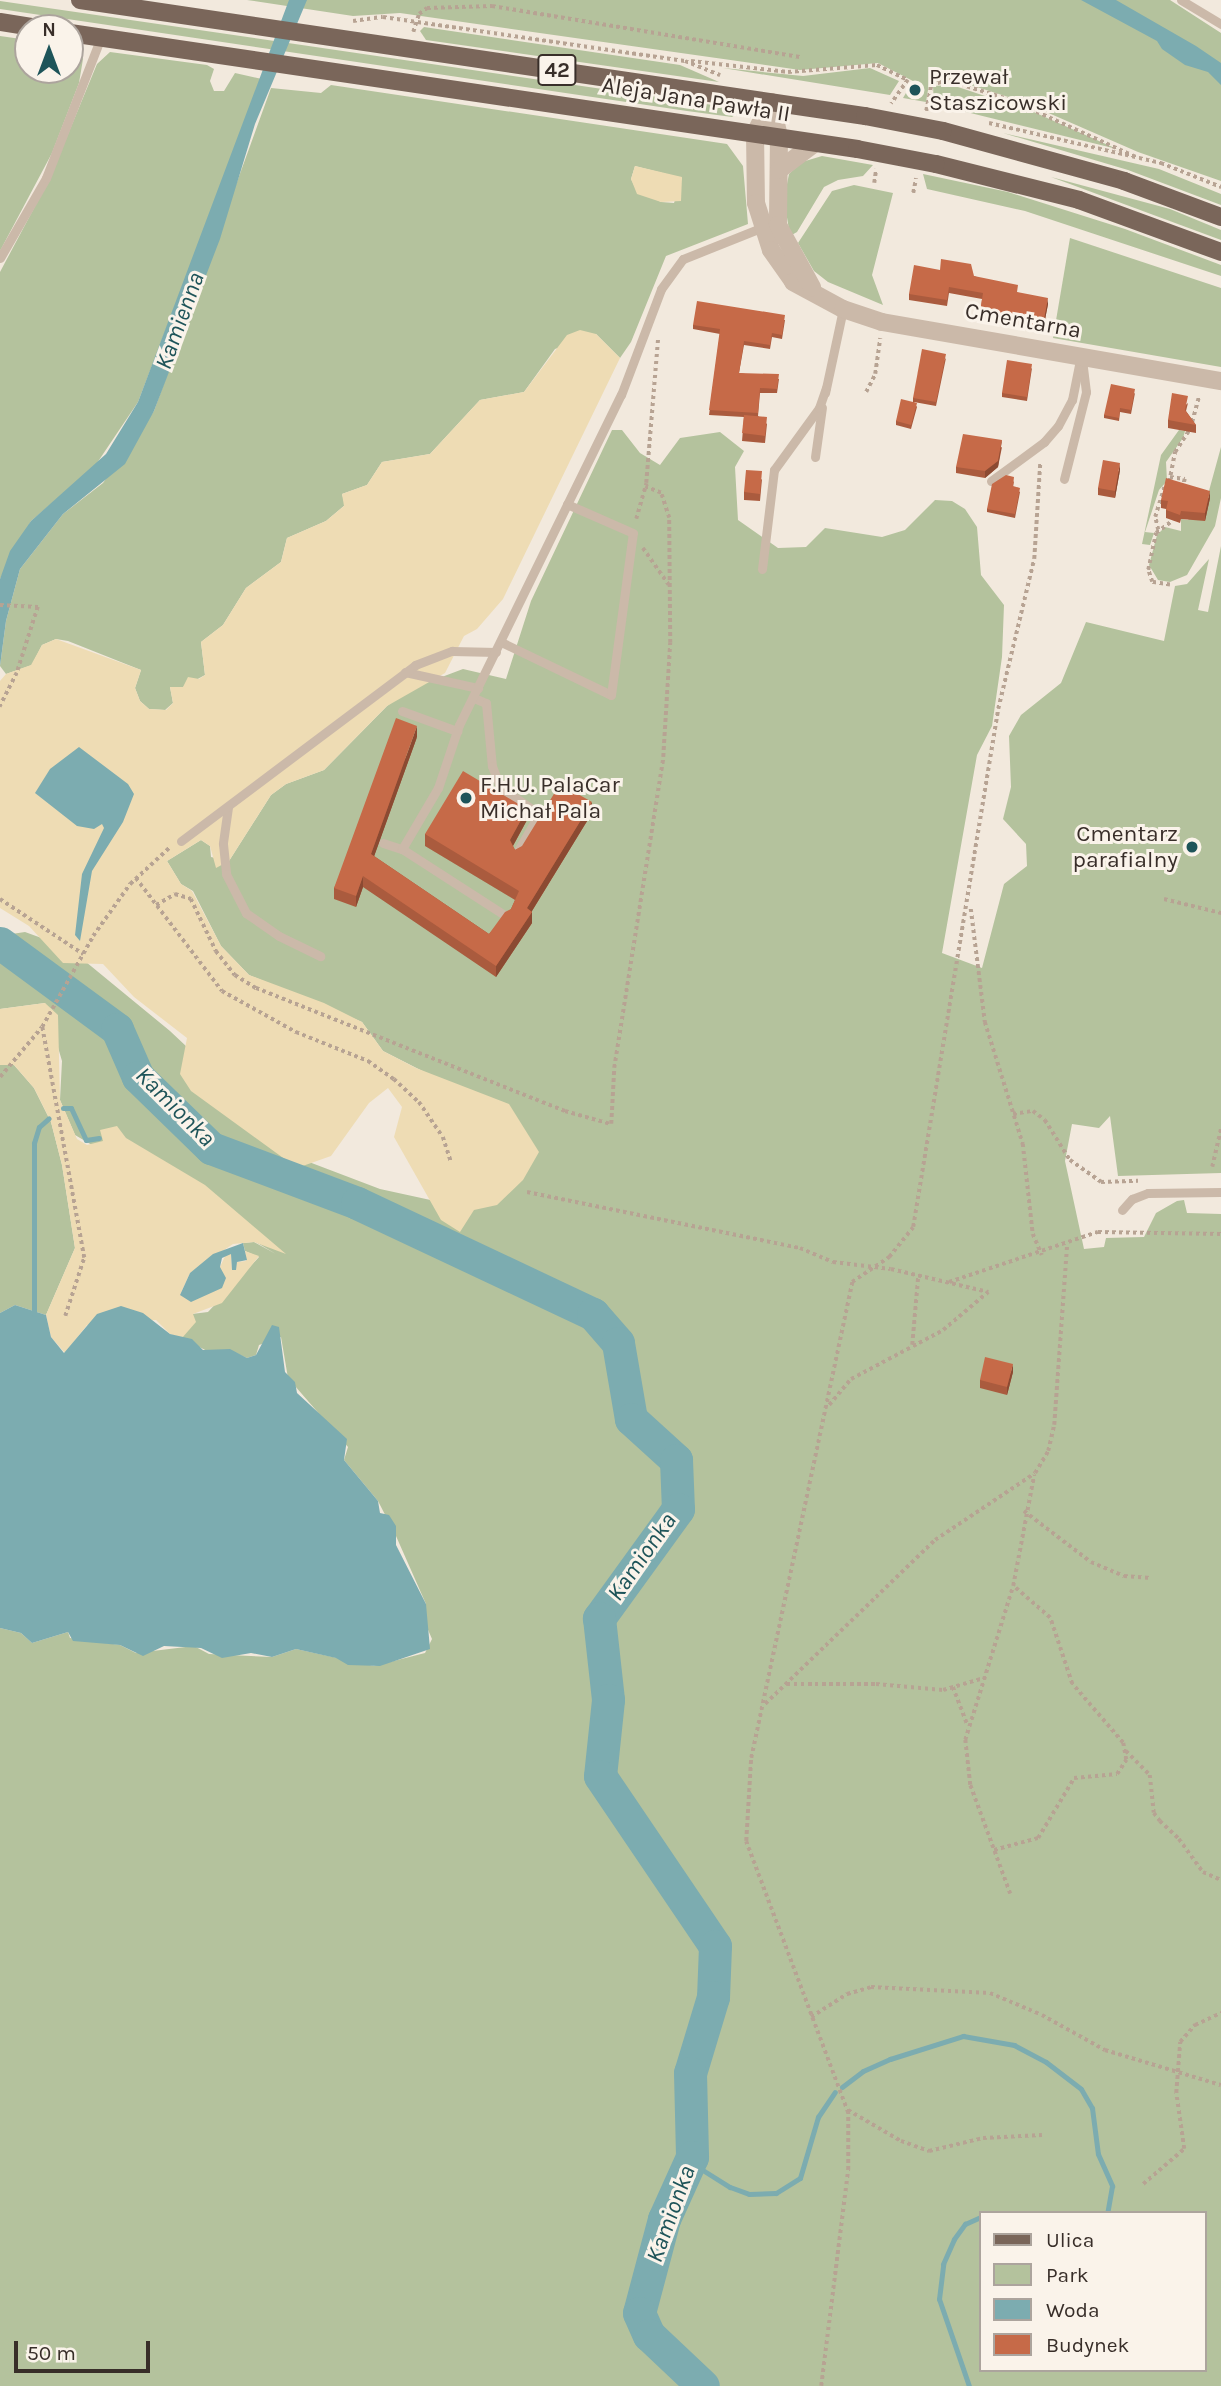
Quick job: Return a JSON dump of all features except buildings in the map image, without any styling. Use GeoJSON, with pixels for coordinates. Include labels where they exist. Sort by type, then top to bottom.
{"type":"FeatureCollection","features":[{"type":"Feature","properties":{"kind":"main road","name":"Aleja Jana Pawła II"},"geometry":{"type":"LineString","coordinates":[[80,0],[122,3],[245,24],[346,30],[865,116],[943,131],[1124,181],[1221,217]]}},
{"type":"Feature","properties":{"kind":"main road","name":"Aleja Jana Pawła II"},"geometry":{"type":"LineString","coordinates":[[84,35],[858,149],[936,164],[1079,200],[1221,252]]}},
{"type":"Feature","properties":{"kind":"street","name":"Cmentarna"},"geometry":{"type":"LineString","coordinates":[[771,102],[755,133],[752,157],[769,226],[820,298],[882,322],[1221,381]]}},
{"type":"Feature","properties":{"kind":"street","name":"Cmentarna"},"geometry":{"type":"LineString","coordinates":[[769,226],[779,170],[779,137],[771,102]]}},
{"type":"Feature","properties":{"kind":"street"},"geometry":{"type":"LineString","coordinates":[[779,170],[815,143]]}},
{"type":"Feature","properties":{"kind":"lane"},"geometry":{"type":"LineString","coordinates":[[1181,0],[1221,24]]}},
{"type":"Feature","properties":{"kind":"lane"},"geometry":{"type":"LineString","coordinates":[[0,258],[46,178],[101,37]]}},
{"type":"Feature","properties":{"kind":"lane"},"geometry":{"type":"LineString","coordinates":[[402,849],[438,788],[457,731],[640,354],[662,289],[683,259],[769,226]]}},
{"type":"Feature","properties":{"kind":"lane"},"geometry":{"type":"LineString","coordinates":[[816,457],[826,388],[843,309]]}},
{"type":"Feature","properties":{"kind":"lane"},"geometry":{"type":"LineString","coordinates":[[991,481],[1044,442],[1072,400],[1081,355]]}},
{"type":"Feature","properties":{"kind":"lane"},"geometry":{"type":"LineString","coordinates":[[1064,479],[1086,392],[1081,355]]}},
{"type":"Feature","properties":{"kind":"lane"},"geometry":{"type":"LineString","coordinates":[[762,569],[774,470],[819,408],[826,388]]}},
{"type":"Feature","properties":{"kind":"lane"},"geometry":{"type":"LineString","coordinates":[[501,642],[611,695],[633,533],[567,504]]}},
{"type":"Feature","properties":{"kind":"lane"},"geometry":{"type":"LineString","coordinates":[[181,841],[405,672],[452,651],[496,652]]}},
{"type":"Feature","properties":{"kind":"lane"},"geometry":{"type":"LineString","coordinates":[[405,672],[478,688]]}},
{"type":"Feature","properties":{"kind":"lane"},"geometry":{"type":"LineString","coordinates":[[474,698],[486,704],[492,766],[500,787],[539,814],[516,854]]}},
{"type":"Feature","properties":{"kind":"lane"},"geometry":{"type":"LineString","coordinates":[[402,711],[457,731]]}},
{"type":"Feature","properties":{"kind":"lane"},"geometry":{"type":"LineString","coordinates":[[228,807],[223,844],[226,874],[246,913],[278,936],[320,956]]}},
{"type":"Feature","properties":{"kind":"lane"},"geometry":{"type":"LineString","coordinates":[[383,843],[402,849],[506,916]]}},
{"type":"Feature","properties":{"kind":"lane"},"geometry":{"type":"LineString","coordinates":[[1122,1210],[1132,1199],[1148,1193],[1221,1192]]}},
{"type":"Feature","properties":{"kind":"path"},"geometry":{"type":"LineString","coordinates":[[419,14],[436,5],[492,6],[800,57]]}},
{"type":"Feature","properties":{"kind":"path"},"geometry":{"type":"LineString","coordinates":[[346,30],[383,17],[685,61],[789,72],[868,65],[908,80]]}},
{"type":"Feature","properties":{"kind":"path"},"geometry":{"type":"LineString","coordinates":[[685,61],[727,78]]}},
{"type":"Feature","properties":{"kind":"path"},"geometry":{"type":"LineString","coordinates":[[716,73],[719,65]]}},
{"type":"Feature","properties":{"kind":"path"},"geometry":{"type":"LineString","coordinates":[[931,85],[947,80],[1011,100],[1139,158],[1221,187]]}},
{"type":"Feature","properties":{"kind":"path"},"geometry":{"type":"LineString","coordinates":[[984,122],[1139,158]]}},
{"type":"Feature","properties":{"kind":"path"},"geometry":{"type":"LineString","coordinates":[[913,193],[915,186]]}},
{"type":"Feature","properties":{"kind":"path"},"geometry":{"type":"LineString","coordinates":[[655,309],[660,348],[645,488],[633,533],[670,586]]}},
{"type":"Feature","properties":{"kind":"path"},"geometry":{"type":"LineString","coordinates":[[866,392],[875,374],[882,322]]}},
{"type":"Feature","properties":{"kind":"path"},"geometry":{"type":"LineString","coordinates":[[1158,530],[1154,524],[1157,502],[1170,477],[1175,453],[1189,427],[1200,387]]}},
{"type":"Feature","properties":{"kind":"path"},"geometry":{"type":"LineString","coordinates":[[821,2386],[848,2170],[846,2109],[746,1841],[751,1758],[852,1282],[871,1266],[889,1257],[913,1227],[971,900],[998,709],[1034,559],[1035,486],[1044,442]]}},
{"type":"Feature","properties":{"kind":"path"},"geometry":{"type":"LineString","coordinates":[[1170,477],[1185,479],[1183,489]]}},
{"type":"Feature","properties":{"kind":"path"},"geometry":{"type":"LineString","coordinates":[[156,905],[175,894],[191,899],[216,951],[235,975],[256,988],[565,1111],[611,1124],[614,1068],[663,757],[670,586],[668,518],[661,493],[645,488]]}},
{"type":"Feature","properties":{"kind":"path"},"geometry":{"type":"LineString","coordinates":[[1170,585],[1152,582],[1148,576],[1158,530],[1172,520]]}},
{"type":"Feature","properties":{"kind":"path"},"geometry":{"type":"LineString","coordinates":[[0,605],[38,607],[17,673],[0,706]]}},
{"type":"Feature","properties":{"kind":"path"},"geometry":{"type":"LineString","coordinates":[[0,1077],[41,1027],[83,954],[136,877],[169,848]]}},
{"type":"Feature","properties":{"kind":"path"},"geometry":{"type":"LineString","coordinates":[[136,877],[222,991],[296,1032],[368,1061],[394,1079],[419,1102],[443,1137],[451,1161]]}},
{"type":"Feature","properties":{"kind":"path"},"geometry":{"type":"LineString","coordinates":[[1164,899],[1221,913]]}},
{"type":"Feature","properties":{"kind":"path"},"geometry":{"type":"LineString","coordinates":[[0,900],[83,954]]}},
{"type":"Feature","properties":{"kind":"path"},"geometry":{"type":"LineString","coordinates":[[971,900],[985,1022],[1024,1154],[1033,1234],[1042,1255]]}},
{"type":"Feature","properties":{"kind":"path"},"geometry":{"type":"LineString","coordinates":[[41,1027],[84,1258],[65,1316]]}},
{"type":"Feature","properties":{"kind":"path"},"geometry":{"type":"LineString","coordinates":[[1013,1114],[1032,1111],[1045,1120],[1070,1160],[1101,1182]]}},
{"type":"Feature","properties":{"kind":"path"},"geometry":{"type":"LineString","coordinates":[[1212,1167],[1221,1129]]}},
{"type":"Feature","properties":{"kind":"path"},"geometry":{"type":"LineString","coordinates":[[527,1192],[800,1248],[842,1264],[871,1266],[988,1292],[943,1330],[851,1379],[827,1408]]}},
{"type":"Feature","properties":{"kind":"path"},"geometry":{"type":"LineString","coordinates":[[947,1282],[1042,1255],[1098,1232],[1221,1234]]}},
{"type":"Feature","properties":{"kind":"path"},"geometry":{"type":"LineString","coordinates":[[1010,1894],[966,1770],[968,1726],[1013,1587],[1024,1511],[1035,1473],[1048,1451],[1058,1401],[1067,1245]]}},
{"type":"Feature","properties":{"kind":"path"},"geometry":{"type":"LineString","coordinates":[[912,1346],[918,1276]]}},
{"type":"Feature","properties":{"kind":"path"},"geometry":{"type":"LineString","coordinates":[[764,1704],[935,1540],[1035,1473]]}},
{"type":"Feature","properties":{"kind":"path"},"geometry":{"type":"LineString","coordinates":[[1024,1511],[1091,1562],[1125,1576],[1151,1578]]}},
{"type":"Feature","properties":{"kind":"path"},"geometry":{"type":"LineString","coordinates":[[1013,1587],[1050,1618],[1072,1684],[1126,1751],[1150,1775],[1154,1812],[1160,1821],[1180,1839],[1203,1872],[1221,1880]]}},
{"type":"Feature","properties":{"kind":"path"},"geometry":{"type":"LineString","coordinates":[[785,1684],[953,1688],[984,1678]]}},
{"type":"Feature","properties":{"kind":"path"},"geometry":{"type":"LineString","coordinates":[[953,1688],[968,1726]]}},
{"type":"Feature","properties":{"kind":"path"},"geometry":{"type":"LineString","coordinates":[[994,1850],[1038,1838],[1074,1777],[1117,1774],[1126,1760],[1126,1751]]}},
{"type":"Feature","properties":{"kind":"path"},"geometry":{"type":"LineString","coordinates":[[811,2017],[846,1994],[871,1987],[990,1993],[1042,2015],[1105,2050],[1176,2068],[1221,2085]]}},
{"type":"Feature","properties":{"kind":"path"},"geometry":{"type":"LineString","coordinates":[[1143,2184],[1184,2149],[1176,2068],[1185,2034],[1221,2013]]}},
{"type":"Feature","properties":{"kind":"path"},"geometry":{"type":"LineString","coordinates":[[846,2109],[901,2141],[929,2151],[983,2138],[1042,2135]]}},
{"type":"Feature","properties":{"kind":"green space"},"geometry":{"type":"Polygon","coordinates":[[[247,0],[1170,0],[1221,33],[1221,181],[1138,152],[1021,101],[948,78],[929,84],[926,102],[903,98],[913,81],[878,63],[800,70],[400,13],[353,16],[247,0]]]}},
{"type":"Feature","properties":{"kind":"green space"},"geometry":{"type":"Polygon","coordinates":[[[0,1],[733,108],[736,114],[732,117],[687,111],[84,21],[84,14],[34,14],[0,9],[0,1]]]}},
{"type":"Feature","properties":{"kind":"green space"},"geometry":{"type":"Polygon","coordinates":[[[424,27],[680,65],[719,82],[426,40],[420,31],[424,27]]]}},
{"type":"Feature","properties":{"kind":"green space"},"geometry":{"type":"Polygon","coordinates":[[[0,36],[14,38],[14,84],[79,84],[52,153],[0,251],[0,36]]]}},
{"type":"Feature","properties":{"kind":"green space"},"geometry":{"type":"Polygon","coordinates":[[[110,52],[207,65],[214,69],[210,81],[214,91],[224,91],[235,73],[262,79],[138,402],[95,466],[31,521],[0,579],[0,272],[49,180],[97,64],[110,52]]]}},
{"type":"Feature","properties":{"kind":"green space"},"geometry":{"type":"Polygon","coordinates":[[[723,68],[803,76],[870,68],[899,81],[890,95],[723,68]]]}},
{"type":"Feature","properties":{"kind":"green space"},"geometry":{"type":"Polygon","coordinates":[[[331,85],[727,144],[743,166],[748,224],[666,256],[631,342],[620,358],[596,334],[555,349],[524,392],[480,400],[430,454],[382,462],[367,485],[342,494],[345,505],[326,521],[287,538],[281,562],[246,588],[223,625],[201,642],[205,675],[183,687],[170,687],[173,703],[165,710],[149,709],[140,701],[135,688],[141,670],[68,641],[56,639],[42,645],[32,665],[6,674],[0,666],[6,621],[20,569],[63,514],[103,483],[154,411],[271,88],[321,93],[331,85]],[[635,166],[631,179],[636,189],[661,202],[674,203],[682,178],[635,166]]]}},
{"type":"Feature","properties":{"kind":"green space"},"geometry":{"type":"Polygon","coordinates":[[[952,85],[1036,113],[1117,149],[934,104],[933,86],[952,85]]]}},
{"type":"Feature","properties":{"kind":"green space"},"geometry":{"type":"Polygon","coordinates":[[[1003,133],[1159,169],[1221,194],[1221,205],[1128,170],[1003,133]]]}},
{"type":"Feature","properties":{"kind":"green space"},"geometry":{"type":"Polygon","coordinates":[[[822,156],[873,165],[863,176],[838,180],[824,187],[797,232],[790,236],[784,199],[789,174],[802,162],[822,156]]]}},
{"type":"Feature","properties":{"kind":"green space"},"geometry":{"type":"Polygon","coordinates":[[[923,174],[1008,192],[1125,229],[1221,265],[1221,276],[1025,211],[927,189],[923,174]]]}},
{"type":"Feature","properties":{"kind":"green space"},"geometry":{"type":"Polygon","coordinates":[[[1051,177],[1170,209],[1221,230],[1221,240],[1051,177]]]}},
{"type":"Feature","properties":{"kind":"green space"},"geometry":{"type":"Polygon","coordinates":[[[854,185],[893,193],[872,275],[883,305],[828,282],[814,271],[798,243],[832,191],[854,185]]]}},
{"type":"Feature","properties":{"kind":"green space"},"geometry":{"type":"Polygon","coordinates":[[[1070,238],[1221,288],[1221,367],[1053,338],[1070,238]]]}},
{"type":"Feature","properties":{"kind":"green space"},"geometry":{"type":"Polygon","coordinates":[[[612,430],[622,430],[640,453],[660,465],[680,438],[720,432],[744,451],[735,467],[738,520],[778,548],[806,547],[825,528],[882,537],[905,530],[935,500],[952,501],[965,509],[977,527],[981,575],[1004,605],[1002,657],[992,726],[977,755],[942,953],[982,968],[1004,884],[1027,866],[1026,844],[1003,819],[1011,787],[1009,736],[1021,715],[1061,683],[1086,622],[1164,641],[1175,586],[1187,584],[1209,559],[1198,610],[1208,612],[1221,546],[1221,1173],[1118,1176],[1110,1116],[1099,1128],[1072,1124],[1065,1161],[1084,1249],[1104,1247],[1106,1238],[1144,1237],[1156,1213],[1177,1201],[1184,1200],[1187,1213],[1221,1214],[1221,2386],[0,2386],[0,1628],[21,1633],[32,1643],[68,1632],[70,1638],[120,1645],[136,1653],[194,1646],[209,1654],[272,1657],[296,1649],[374,1666],[425,1653],[432,1639],[426,1625],[426,1604],[396,1536],[378,1501],[344,1460],[348,1447],[288,1378],[281,1337],[259,1345],[256,1355],[247,1358],[230,1350],[211,1353],[182,1338],[192,1314],[208,1312],[259,1257],[245,1251],[243,1243],[254,1242],[276,1254],[75,1135],[60,1100],[62,1061],[45,1003],[0,1009],[0,950],[5,935],[25,932],[69,948],[170,1031],[309,1162],[380,1189],[458,1206],[450,1085],[383,1051],[362,1022],[249,975],[221,946],[193,891],[181,884],[167,861],[201,840],[210,846],[211,857],[229,861],[271,795],[286,784],[324,770],[387,706],[410,689],[463,669],[506,679],[531,601],[612,430]]]}},
{"type":"Feature","properties":{"kind":"green space"},"geometry":{"type":"Polygon","coordinates":[[[1179,430],[1185,431],[1183,438],[1166,462],[1167,481],[1159,490],[1145,532],[1154,533],[1150,545],[1142,544],[1161,455],[1179,430]]]}},
{"type":"Feature","properties":{"kind":"green space"},"geometry":{"type":"Polygon","coordinates":[[[1221,447],[1221,498],[1215,526],[1187,575],[1170,582],[1158,580],[1149,565],[1157,535],[1165,527],[1181,531],[1181,519],[1188,520],[1207,498],[1221,447]]]}},
{"type":"Feature","properties":{"kind":"green space"},"geometry":{"type":"Polygon","coordinates":[[[0,1065],[14,1065],[34,1088],[51,1122],[62,1165],[75,1248],[46,1315],[15,1305],[0,1313],[0,1065]]]}},
{"type":"Feature","properties":{"kind":"sand"},"geometry":{"type":"Polygon","coordinates":[[[635,166],[682,177],[681,201],[661,202],[637,194],[631,179],[635,166]]]}},
{"type":"Feature","properties":{"kind":"sand"},"geometry":{"type":"Polygon","coordinates":[[[580,330],[596,334],[620,358],[503,599],[477,629],[464,636],[445,673],[387,706],[324,770],[286,784],[271,795],[229,861],[216,868],[210,846],[201,840],[167,861],[181,884],[192,891],[221,946],[249,975],[324,1003],[362,1022],[383,1051],[416,1068],[509,1104],[539,1152],[523,1180],[497,1205],[474,1210],[460,1232],[441,1220],[394,1137],[402,1107],[388,1088],[369,1103],[331,1156],[297,1168],[191,1091],[180,1074],[187,1038],[134,997],[103,964],[63,963],[29,926],[0,908],[0,681],[6,674],[31,665],[42,645],[56,639],[141,670],[135,688],[140,701],[149,709],[166,710],[173,703],[170,687],[183,687],[188,677],[199,679],[205,675],[201,642],[223,625],[246,588],[281,562],[287,538],[326,521],[344,506],[342,494],[367,485],[382,462],[430,454],[480,400],[524,392],[567,335],[580,330]]]}},
{"type":"Feature","properties":{"kind":"sand"},"geometry":{"type":"Polygon","coordinates":[[[45,1003],[58,1015],[60,1100],[77,1139],[87,1145],[103,1141],[100,1130],[117,1126],[126,1138],[205,1185],[286,1254],[254,1242],[233,1244],[190,1273],[180,1295],[220,1267],[226,1254],[231,1254],[232,1270],[237,1262],[246,1261],[245,1251],[259,1256],[222,1303],[193,1314],[196,1322],[182,1338],[170,1334],[156,1320],[87,1325],[65,1353],[51,1337],[46,1315],[75,1248],[62,1165],[51,1122],[34,1088],[14,1065],[0,1065],[0,1009],[45,1003]]]}},
{"type":"Feature","properties":{"kind":"water","name":"Kamienna"},"geometry":{"type":"Polygon","coordinates":[[[289,0],[307,0],[255,124],[220,239],[154,411],[125,464],[63,514],[20,569],[6,621],[0,666],[0,579],[10,551],[31,521],[106,454],[138,402],[289,0]]]}},
{"type":"Feature","properties":{"kind":"water"},"geometry":{"type":"Polygon","coordinates":[[[1081,0],[1116,0],[1196,46],[1221,63],[1221,85],[1208,72],[1185,65],[1162,49],[1157,41],[1081,0]]]}},
{"type":"Feature","properties":{"kind":"water"},"geometry":{"type":"Polygon","coordinates":[[[79,747],[128,784],[134,794],[123,822],[92,871],[80,941],[75,935],[82,874],[104,828],[102,824],[94,829],[77,826],[35,793],[50,769],[79,747]]]}},
{"type":"Feature","properties":{"kind":"water"},"geometry":{"type":"Polygon","coordinates":[[[243,1243],[247,1260],[237,1262],[236,1270],[232,1270],[231,1254],[222,1258],[220,1267],[226,1278],[222,1288],[191,1302],[180,1295],[190,1273],[213,1254],[243,1243]]]}},
{"type":"Feature","properties":{"kind":"water"},"geometry":{"type":"Polygon","coordinates":[[[15,1305],[46,1315],[51,1337],[64,1353],[97,1314],[121,1306],[143,1313],[170,1334],[192,1339],[203,1350],[230,1349],[247,1358],[256,1355],[272,1325],[279,1327],[285,1372],[295,1382],[297,1393],[347,1439],[344,1460],[378,1501],[380,1513],[389,1515],[396,1526],[396,1545],[426,1604],[430,1649],[380,1666],[348,1665],[336,1658],[296,1649],[272,1657],[251,1653],[222,1658],[201,1648],[164,1646],[143,1656],[120,1645],[73,1641],[68,1632],[32,1643],[21,1633],[0,1628],[0,1313],[15,1305]]]}},
{"type":"Feature","properties":{"kind":"waterway","name":"Kamionka"},"geometry":{"type":"LineString","coordinates":[[0,943],[117,1029],[138,1077],[211,1148],[357,1203],[593,1314],[618,1343],[631,1419],[676,1460],[678,1509],[599,1618],[608,1700],[600,1776],[715,1946],[713,1997],[690,2073],[692,2157],[664,2219],[639,2313],[649,2335],[703,2386]]}},
{"type":"Feature","properties":{"kind":"waterway"},"geometry":{"type":"LineString","coordinates":[[63,1108],[71,1108],[86,1140],[99,1138]]}},
{"type":"Feature","properties":{"kind":"waterway"},"geometry":{"type":"LineString","coordinates":[[34,1314],[34,1143],[39,1127],[49,1118]]}},
{"type":"Feature","properties":{"kind":"waterway"},"geometry":{"type":"LineString","coordinates":[[842,2087],[863,2071],[890,2059],[963,2036],[1014,2045],[1046,2062],[1081,2089],[1092,2108],[1098,2154],[1112,2186],[1107,2211]]}},
{"type":"Feature","properties":{"kind":"waterway"},"geometry":{"type":"LineString","coordinates":[[692,2151],[704,2160],[701,2169],[730,2187],[749,2194],[776,2193],[800,2178],[818,2117],[835,2092]]}},
{"type":"Feature","properties":{"kind":"waterway"},"geometry":{"type":"LineString","coordinates":[[969,2386],[939,2299],[943,2264],[954,2239],[965,2224],[979,2218]]}},
{"type":"Feature","properties":{"kind":"place","name":"Przewał Staszicowski"},"geometry":{"type":"Point","coordinates":[915,90]}},
{"type":"Feature","properties":{"kind":"place","name":"F.H.U. PalaCar Michał Pala"},"geometry":{"type":"Point","coordinates":[466,798]}},
{"type":"Feature","properties":{"kind":"place","name":"Cmentarz parafialny"},"geometry":{"type":"Point","coordinates":[1192,847]}}]}
